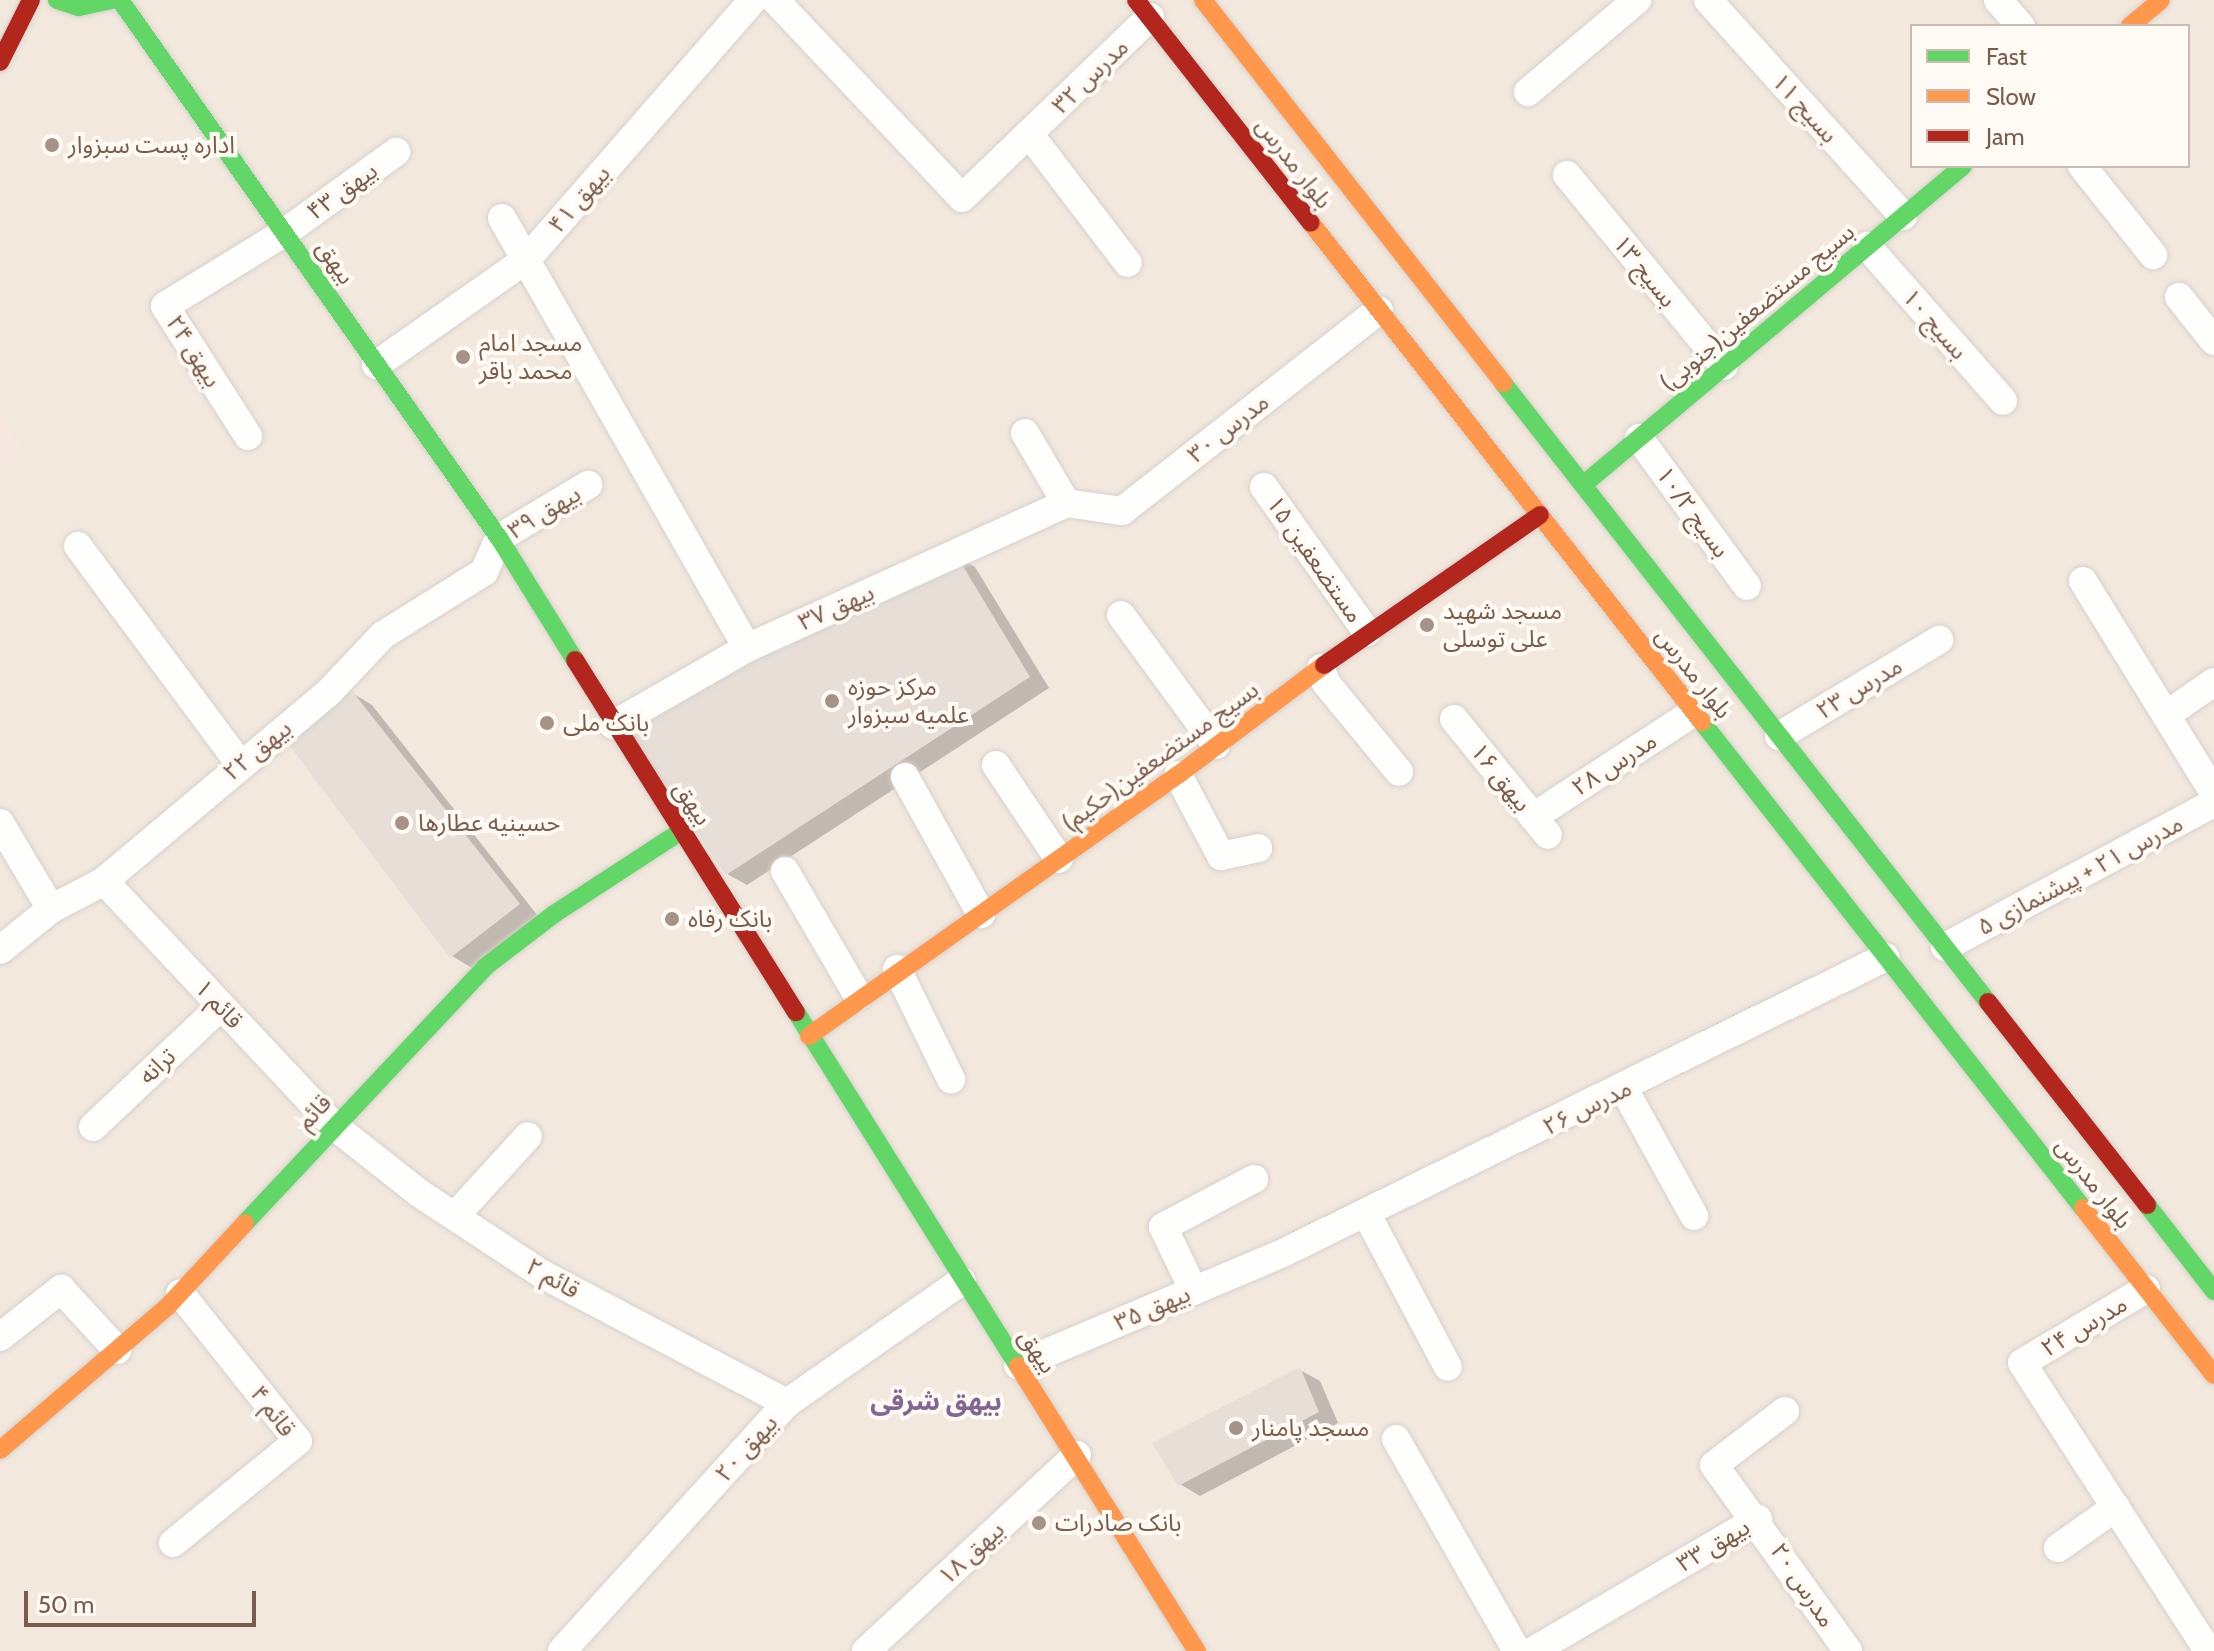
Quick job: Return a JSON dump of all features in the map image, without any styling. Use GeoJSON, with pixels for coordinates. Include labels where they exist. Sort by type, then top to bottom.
{"type":"FeatureCollection","features":[{"type":"Feature","properties":{"kind":"main road"},"geometry":{"type":"LineString","coordinates":[[0,62],[31,0]]}},
{"type":"Feature","properties":{"kind":"main road"},"geometry":{"type":"LineString","coordinates":[[57,0],[79,7],[112,0]]}},
{"type":"Feature","properties":{"kind":"main road","name":"بیهق"},"geometry":{"type":"LineString","coordinates":[[120,0],[287,231],[376,365],[499,538],[613,725],[683,830],[962,1281],[1077,1455],[1197,1651]]}},
{"type":"Feature","properties":{"kind":"main road","name":"بلوار مدرس"},"geometry":{"type":"LineString","coordinates":[[1203,0],[2214,1291]]}},
{"type":"Feature","properties":{"kind":"main road","name":"بلوار مدرس"},"geometry":{"type":"LineString","coordinates":[[1143,9],[2214,1375]]}},
{"type":"Feature","properties":{"kind":"main road","name":"بسیج مستضعفین(جنوبی)"},"geometry":{"type":"LineString","coordinates":[[1583,485],[1961,168]]}},
{"type":"Feature","properties":{"kind":"main road"},"geometry":{"type":"LineString","coordinates":[[1303,213],[1344,180]]}},
{"type":"Feature","properties":{"kind":"main road","name":"بسیج مستضعفین(حکیم)"},"geometry":{"type":"LineString","coordinates":[[809,1036],[858,996],[981,914],[1178,775],[1367,632],[1540,515]]}},
{"type":"Feature","properties":{"kind":"main road"},"geometry":{"type":"LineString","coordinates":[[1765,802],[1804,766]]}},
{"type":"Feature","properties":{"kind":"main road","name":"قائم"},"geometry":{"type":"LineString","coordinates":[[0,1450],[180,1293],[485,967],[554,914],[683,830]]}},
{"type":"Feature","properties":{"kind":"street","name":"بیهق ۴۱"},"geometry":{"type":"LineString","coordinates":[[376,365],[527,259],[753,0]]}},
{"type":"Feature","properties":{"kind":"street","name":"مدرس ۳۲"},"geometry":{"type":"LineString","coordinates":[[775,0],[962,198],[1030,135],[1143,9]]}},
{"type":"Feature","properties":{"kind":"street"},"geometry":{"type":"LineString","coordinates":[[1528,92],[1637,0]]}},
{"type":"Feature","properties":{"kind":"street","name":"بسیج ۱۱"},"geometry":{"type":"LineString","coordinates":[[1708,0],[1903,216]]}},
{"type":"Feature","properties":{"kind":"street"},"geometry":{"type":"LineString","coordinates":[[1998,0],[2019,24]]}},
{"type":"Feature","properties":{"kind":"street"},"geometry":{"type":"LineString","coordinates":[[1030,135],[1128,263]]}},
{"type":"Feature","properties":{"kind":"street","name":"بیهق ۴۳"},"geometry":{"type":"LineString","coordinates":[[287,231],[396,152]]}},
{"type":"Feature","properties":{"kind":"street"},"geometry":{"type":"LineString","coordinates":[[2084,168],[2153,255]]}},
{"type":"Feature","properties":{"kind":"street","name":"بسیج ۱۳"},"geometry":{"type":"LineString","coordinates":[[1567,175],[1724,366]]}},
{"type":"Feature","properties":{"kind":"street"},"geometry":{"type":"LineString","coordinates":[[502,218],[747,648]]}},
{"type":"Feature","properties":{"kind":"street","name":"بیهق ۲۴"},"geometry":{"type":"LineString","coordinates":[[248,436],[165,306],[287,231]]}},
{"type":"Feature","properties":{"kind":"street","name":"بسیج ۱۰"},"geometry":{"type":"LineString","coordinates":[[1867,246],[2003,401]]}},
{"type":"Feature","properties":{"kind":"street"},"geometry":{"type":"LineString","coordinates":[[2179,297],[2214,341]]}},
{"type":"Feature","properties":{"kind":"street","name":"مدرس ۳۰"},"geometry":{"type":"LineString","coordinates":[[1066,503],[1122,511],[1379,310]]}},
{"type":"Feature","properties":{"kind":"street"},"geometry":{"type":"LineString","coordinates":[[1025,433],[1066,503]]}},
{"type":"Feature","properties":{"kind":"street","name":"بسیج ۱۰/۲"},"geometry":{"type":"LineString","coordinates":[[1639,438],[1747,586]]}},
{"type":"Feature","properties":{"kind":"street","name":"بیهق ۳۹"},"geometry":{"type":"LineString","coordinates":[[499,538],[588,485]]}},
{"type":"Feature","properties":{"kind":"street","name":"مستضعفین ۱۵"},"geometry":{"type":"LineString","coordinates":[[1264,487],[1367,632]]}},
{"type":"Feature","properties":{"kind":"street","name":"بیهق ۳۷"},"geometry":{"type":"LineString","coordinates":[[613,725],[747,648],[1066,503]]}},
{"type":"Feature","properties":{"kind":"street","name":"بیهق ۲۲"},"geometry":{"type":"LineString","coordinates":[[0,950],[51,909],[104,881],[239,763],[328,693],[383,635],[484,572],[499,538]]}},
{"type":"Feature","properties":{"kind":"street"},"geometry":{"type":"LineString","coordinates":[[78,546],[239,763]]}},
{"type":"Feature","properties":{"kind":"street"},"geometry":{"type":"LineString","coordinates":[[2083,581],[2214,793]]}},
{"type":"Feature","properties":{"kind":"street"},"geometry":{"type":"LineString","coordinates":[[1121,615],[1216,745]]}},
{"type":"Feature","properties":{"kind":"street","name":"مدرس ۲۳"},"geometry":{"type":"LineString","coordinates":[[1779,736],[1939,640]]}},
{"type":"Feature","properties":{"kind":"street"},"geometry":{"type":"LineString","coordinates":[[1321,668],[1326,683],[1399,772]]}},
{"type":"Feature","properties":{"kind":"street"},"geometry":{"type":"LineString","coordinates":[[2166,715],[2214,682]]}},
{"type":"Feature","properties":{"kind":"street","name":"مدرس ۲۸"},"geometry":{"type":"LineString","coordinates":[[1541,826],[1694,712]]}},
{"type":"Feature","properties":{"kind":"street","name":"بیهق ۱۶"},"geometry":{"type":"LineString","coordinates":[[1454,719],[1541,826]]}},
{"type":"Feature","properties":{"kind":"street"},"geometry":{"type":"LineString","coordinates":[[996,765],[1059,859]]}},
{"type":"Feature","properties":{"kind":"street"},"geometry":{"type":"LineString","coordinates":[[1178,775],[1221,856],[1258,848]]}},
{"type":"Feature","properties":{"kind":"street"},"geometry":{"type":"LineString","coordinates":[[905,777],[981,914]]}},
{"type":"Feature","properties":{"kind":"street","name":"مدرس ۲۱ + پیشنمازی ۵"},"geometry":{"type":"LineString","coordinates":[[1945,947],[2214,803]]}},
{"type":"Feature","properties":{"kind":"street"},"geometry":{"type":"LineString","coordinates":[[0,823],[51,909]]}},
{"type":"Feature","properties":{"kind":"street"},"geometry":{"type":"LineString","coordinates":[[785,871],[858,996]]}},
{"type":"Feature","properties":{"kind":"street","name":"قائم ۱"},"geometry":{"type":"LineString","coordinates":[[104,881],[334,1126]]}},
{"type":"Feature","properties":{"kind":"street","name":"مدرس ۲۶"},"geometry":{"type":"LineString","coordinates":[[1285,1252],[1624,1089],[1886,957]]}},
{"type":"Feature","properties":{"kind":"street"},"geometry":{"type":"LineString","coordinates":[[897,969],[951,1079]]}},
{"type":"Feature","properties":{"kind":"street","name":"ترانه"},"geometry":{"type":"LineString","coordinates":[[93,1127],[221,1006]]}},
{"type":"Feature","properties":{"kind":"street"},"geometry":{"type":"LineString","coordinates":[[1624,1089],[1694,1216]]}},
{"type":"Feature","properties":{"kind":"street","name":"قائم ۲"},"geometry":{"type":"LineString","coordinates":[[334,1126],[455,1216],[542,1274],[787,1403]]}},
{"type":"Feature","properties":{"kind":"street"},"geometry":{"type":"LineString","coordinates":[[455,1216],[528,1136]]}},
{"type":"Feature","properties":{"kind":"street"},"geometry":{"type":"LineString","coordinates":[[1194,1291],[1163,1227],[1254,1179]]}},
{"type":"Feature","properties":{"kind":"street"},"geometry":{"type":"LineString","coordinates":[[1366,1213],[1448,1367]]}},
{"type":"Feature","properties":{"kind":"street","name":"بیهق ۳۵"},"geometry":{"type":"LineString","coordinates":[[1018,1365],[1285,1252]]}},
{"type":"Feature","properties":{"kind":"street","name":"بیهق ۲۰"},"geometry":{"type":"LineString","coordinates":[[562,1651],[787,1403],[962,1281]]}},
{"type":"Feature","properties":{"kind":"street"},"geometry":{"type":"LineString","coordinates":[[0,1337],[61,1289],[117,1350]]}},
{"type":"Feature","properties":{"kind":"street","name":"مدرس ۲۴"},"geometry":{"type":"LineString","coordinates":[[2116,1507],[2022,1363],[2146,1289]]}},
{"type":"Feature","properties":{"kind":"street","name":"قائم ۴"},"geometry":{"type":"LineString","coordinates":[[173,1543],[298,1441],[180,1293]]}},
{"type":"Feature","properties":{"kind":"street","name":"بیهق ۳۳"},"geometry":{"type":"LineString","coordinates":[[1533,1651],[1758,1519],[1714,1465],[1785,1411]]}},
{"type":"Feature","properties":{"kind":"street"},"geometry":{"type":"LineString","coordinates":[[1396,1439],[1517,1651]]}},
{"type":"Feature","properties":{"kind":"street","name":"بیهق ۱۸"},"geometry":{"type":"LineString","coordinates":[[866,1651],[1077,1455]]}},
{"type":"Feature","properties":{"kind":"street"},"geometry":{"type":"LineString","coordinates":[[2058,1548],[2116,1507],[2204,1650]]}},
{"type":"Feature","properties":{"kind":"street","name":"مدرس ۲۰"},"geometry":{"type":"LineString","coordinates":[[1758,1519],[1848,1651]]}},
{"type":"Feature","properties":{"kind":"shaded area"},"geometry":{"type":"Polygon","coordinates":[[[0,0],[2214,0],[2214,1651],[0,1651],[0,0]]]}},
{"type":"Feature","properties":{"kind":"shaded area"},"geometry":{"type":"Polygon","coordinates":[[[0,418],[24,451],[0,469],[0,418]]]}},
{"type":"Feature","properties":{"kind":"building","name":"مرکز حوزه علمیه سبزوار"},"geometry":{"type":"Polygon","coordinates":[[[955,553],[1030,677],[726,875],[626,726],[955,553]]]}},
{"type":"Feature","properties":{"kind":"building","name":"حسینیه عطارها"},"geometry":{"type":"Polygon","coordinates":[[[352,691],[520,904],[450,958],[286,741],[352,691]]]}},
{"type":"Feature","properties":{"kind":"building","name":"مسجد پامنار"},"geometry":{"type":"Polygon","coordinates":[[[1300,1367],[1319,1412],[1178,1486],[1152,1443],[1300,1367]]]}},
{"type":"Feature","properties":{"kind":"traffic: fast"},"geometry":{"type":"LineString","coordinates":[[57,0],[79,7],[112,0]]}},
{"type":"Feature","properties":{"kind":"traffic: fast"},"geometry":{"type":"LineString","coordinates":[[120,0],[499,538],[575,660]]}},
{"type":"Feature","properties":{"kind":"traffic: fast"},"geometry":{"type":"LineString","coordinates":[[1583,485],[1961,168]]}},
{"type":"Feature","properties":{"kind":"traffic: fast"},"geometry":{"type":"LineString","coordinates":[[1503,383],[1988,1002]]}},
{"type":"Feature","properties":{"kind":"traffic: fast"},"geometry":{"type":"LineString","coordinates":[[1702,722],[2083,1208]]}},
{"type":"Feature","properties":{"kind":"traffic: fast"},"geometry":{"type":"LineString","coordinates":[[245,1223],[485,967],[554,914],[683,830]]}},
{"type":"Feature","properties":{"kind":"traffic: fast"},"geometry":{"type":"LineString","coordinates":[[796,1012],[1018,1366]]}},
{"type":"Feature","properties":{"kind":"traffic: fast"},"geometry":{"type":"LineString","coordinates":[[2147,1205],[2214,1291]]}},
{"type":"Feature","properties":{"kind":"traffic: slow"},"geometry":{"type":"LineString","coordinates":[[1203,0],[1503,383]]}},
{"type":"Feature","properties":{"kind":"traffic: slow"},"geometry":{"type":"LineString","coordinates":[[2132,24],[2161,0]]}},
{"type":"Feature","properties":{"kind":"traffic: slow"},"geometry":{"type":"LineString","coordinates":[[1311,223],[1702,722]]}},
{"type":"Feature","properties":{"kind":"traffic: slow"},"geometry":{"type":"LineString","coordinates":[[809,1036],[1178,775],[1324,665]]}},
{"type":"Feature","properties":{"kind":"traffic: slow"},"geometry":{"type":"LineString","coordinates":[[2083,1208],[2214,1375]]}},
{"type":"Feature","properties":{"kind":"traffic: slow"},"geometry":{"type":"LineString","coordinates":[[0,1450],[168,1306],[245,1223]]}},
{"type":"Feature","properties":{"kind":"traffic: slow"},"geometry":{"type":"LineString","coordinates":[[1018,1366],[1197,1651]]}},
{"type":"Feature","properties":{"kind":"traffic: jam"},"geometry":{"type":"LineString","coordinates":[[0,62],[31,0]]}},
{"type":"Feature","properties":{"kind":"traffic: jam"},"geometry":{"type":"LineString","coordinates":[[1136,0],[1311,223]]}},
{"type":"Feature","properties":{"kind":"traffic: jam"},"geometry":{"type":"LineString","coordinates":[[1324,665],[1540,515]]}},
{"type":"Feature","properties":{"kind":"traffic: jam"},"geometry":{"type":"LineString","coordinates":[[575,660],[796,1012]]}},
{"type":"Feature","properties":{"kind":"traffic: jam"},"geometry":{"type":"LineString","coordinates":[[1988,1002],[2147,1205]]}},
{"type":"Feature","properties":{"kind":"place","name":"اداره پست سبزوار"},"geometry":{"type":"Point","coordinates":[52,145]}},
{"type":"Feature","properties":{"kind":"place","name":"مسجد امام محمد باقر"},"geometry":{"type":"Point","coordinates":[463,357]}},
{"type":"Feature","properties":{"kind":"place","name":"مسجد شهید علی توسلی"},"geometry":{"type":"Point","coordinates":[1427,625]}},
{"type":"Feature","properties":{"kind":"place","name":"مرکز حوزه علمیه سبزوار"},"geometry":{"type":"Point","coordinates":[832,701]}},
{"type":"Feature","properties":{"kind":"place","name":"بانک ملی"},"geometry":{"type":"Point","coordinates":[547,723]}},
{"type":"Feature","properties":{"kind":"place","name":"حسینیه عطارها"},"geometry":{"type":"Point","coordinates":[402,823]}},
{"type":"Feature","properties":{"kind":"place","name":"بانک رفاه"},"geometry":{"type":"Point","coordinates":[672,919]}},
{"type":"Feature","properties":{"kind":"place","name":"مسجد پامنار"},"geometry":{"type":"Point","coordinates":[1236,1428]}},
{"type":"Feature","properties":{"kind":"place","name":"بانک صادرات"},"geometry":{"type":"Point","coordinates":[1039,1523]}},
{"type":"Feature","properties":{"kind":"district","name":"بیهق شرقی"},"geometry":{"type":"Point","coordinates":[936,1402]}}]}
